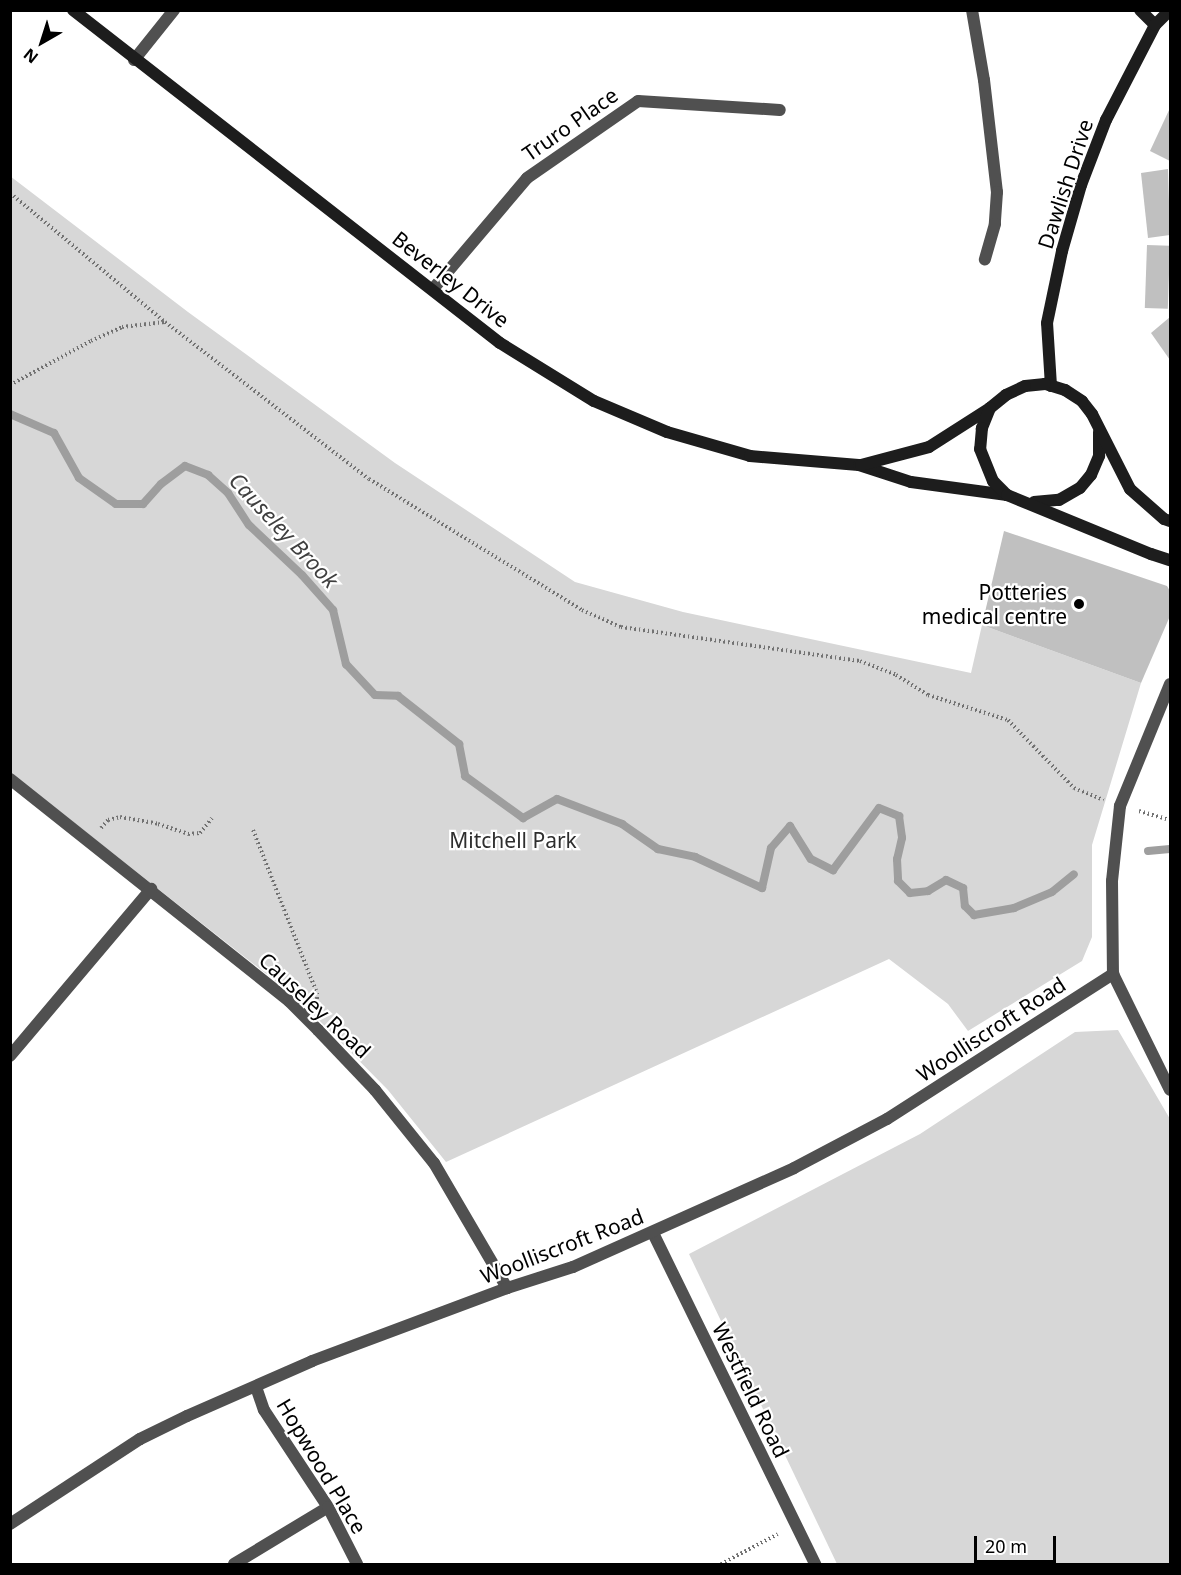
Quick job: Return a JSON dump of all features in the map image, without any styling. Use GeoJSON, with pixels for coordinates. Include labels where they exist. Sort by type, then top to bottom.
{"type":"FeatureCollection","features":[{"type":"Feature","properties":{"kind":"street","name":"Beverley Drive"},"geometry":{"type":"LineString","coordinates":[[73,10],[134,60],[500,343],[594,401],[667,432],[750,456],[860,465],[911,482],[1006,495]]}},
{"type":"Feature","properties":{"kind":"street"},"geometry":{"type":"LineString","coordinates":[[134,60],[174,10]]}},
{"type":"Feature","properties":{"kind":"street"},"geometry":{"type":"LineString","coordinates":[[972,10],[997,192],[995,224],[985,260]]}},
{"type":"Feature","properties":{"kind":"street"},"geometry":{"type":"LineString","coordinates":[[1140,10],[1155,25]]}},
{"type":"Feature","properties":{"kind":"street","name":"Dawlish Drive"},"geometry":{"type":"LineString","coordinates":[[1051,386],[1047,323],[1062,251],[1081,185],[1106,120],[1155,25],[1170,10]]}},
{"type":"Feature","properties":{"kind":"street","name":"Truro Place"},"geometry":{"type":"LineString","coordinates":[[433,289],[527,178],[638,101],[780,110]]}},
{"type":"Feature","properties":{"kind":"street"},"geometry":{"type":"LineString","coordinates":[[1170,521],[1164,519],[1130,489],[1097,424],[1082,401],[1065,390],[1051,386],[1025,386],[1006,394],[990,408],[982,428],[980,449],[993,481],[1006,495],[1170,560]]}},
{"type":"Feature","properties":{"kind":"street","name":"Beverley Drive"},"geometry":{"type":"LineString","coordinates":[[860,465],[929,447],[990,408]]}},
{"type":"Feature","properties":{"kind":"street"},"geometry":{"type":"LineString","coordinates":[[1021,500],[1041,504],[1067,497],[1080,488],[1091,475],[1099,456],[1097,424]]}},
{"type":"Feature","properties":{"kind":"street"},"geometry":{"type":"LineString","coordinates":[[1170,684],[1120,806],[1112,881],[1113,974],[1170,1090]]}},
{"type":"Feature","properties":{"kind":"street","name":"Causeley Road"},"geometry":{"type":"LineString","coordinates":[[10,779],[289,1001],[318,1030],[375,1090],[434,1163],[507,1288]]}},
{"type":"Feature","properties":{"kind":"street"},"geometry":{"type":"LineString","coordinates":[[10,1056],[151,889]]}},
{"type":"Feature","properties":{"kind":"street","name":"Woolliscroft Road"},"geometry":{"type":"LineString","coordinates":[[10,1524],[140,1439],[312,1361],[507,1288],[573,1267],[653,1233],[794,1167],[887,1119],[1113,974]]}},
{"type":"Feature","properties":{"kind":"street","name":"Westfield Road"},"geometry":{"type":"LineString","coordinates":[[653,1233],[814,1564]]}},
{"type":"Feature","properties":{"kind":"street","name":"Hopwood Place"},"geometry":{"type":"LineString","coordinates":[[256,1388],[264,1410],[328,1507],[357,1564]]}},
{"type":"Feature","properties":{"kind":"street"},"geometry":{"type":"LineString","coordinates":[[234,1564],[328,1507]]}},
{"type":"Feature","properties":{"kind":"path"},"geometry":{"type":"LineString","coordinates":[[10,193],[165,322],[369,479],[582,610],[621,627],[860,661],[896,675],[928,695],[1008,720],[1074,788],[1120,806],[1170,820]]}},
{"type":"Feature","properties":{"kind":"path"},"geometry":{"type":"LineString","coordinates":[[10,385],[91,341],[122,327],[165,322]]}},
{"type":"Feature","properties":{"kind":"path"},"geometry":{"type":"LineString","coordinates":[[90,841],[108,820],[120,817],[158,824],[188,834],[200,833],[212,818]]}},
{"type":"Feature","properties":{"kind":"path"},"geometry":{"type":"LineString","coordinates":[[253,830],[317,993],[318,1030]]}},
{"type":"Feature","properties":{"kind":"path"},"geometry":{"type":"LineString","coordinates":[[721,1564],[795,1524]]}},
{"type":"Feature","properties":{"kind":"green space","name":"Mitchell Park"},"geometry":{"type":"Polygon","coordinates":[[[10,176],[188,312],[395,463],[575,582],[683,612],[971,673],[982,625],[1141,683],[1092,845],[1092,937],[1082,961],[968,1031],[948,1004],[889,959],[446,1162],[388,1090],[298,999],[11,773],[10,176]]]}},
{"type":"Feature","properties":{"kind":"green space"},"geometry":{"type":"Polygon","coordinates":[[[1118,1030],[1170,1119],[1170,1564],[837,1564],[689,1254],[920,1134],[1075,1032],[1118,1030]]]}},
{"type":"Feature","properties":{"kind":"building"},"geometry":{"type":"Polygon","coordinates":[[[1170,108],[1170,161],[1150,151],[1170,108]]]}},
{"type":"Feature","properties":{"kind":"building"},"geometry":{"type":"Polygon","coordinates":[[[1168,169],[1170,235],[1148,238],[1141,173],[1168,169]]]}},
{"type":"Feature","properties":{"kind":"building"},"geometry":{"type":"Polygon","coordinates":[[[1147,245],[1170,246],[1168,309],[1145,308],[1147,245]]]}},
{"type":"Feature","properties":{"kind":"building"},"geometry":{"type":"Polygon","coordinates":[[[1170,317],[1170,360],[1151,333],[1170,317]]]}},
{"type":"Feature","properties":{"kind":"building","name":"Potteries medical centre"},"geometry":{"type":"Polygon","coordinates":[[[1004,531],[1167,586],[1170,591],[1170,616],[1141,683],[982,625],[1004,531]]]}},
{"type":"Feature","properties":{"kind":"waterway","name":"Causeley Brook"},"geometry":{"type":"LineString","coordinates":[[10,414],[54,433],[79,478],[116,504],[143,504],[161,484],[185,466],[208,475],[228,493],[249,525],[302,575],[333,610],[346,664],[375,695],[398,696],[459,744],[465,776],[523,818],[557,799],[622,824],[658,849],[695,857],[762,888],[771,848],[790,826],[811,859],[833,870],[879,808],[899,816],[902,838],[897,859],[898,881],[910,893],[928,891],[946,880],[963,888],[965,906],[974,915],[1014,908],[1052,892],[1074,874]]}},
{"type":"Feature","properties":{"kind":"waterway","name":"Causeley Brook"},"geometry":{"type":"LineString","coordinates":[[1148,851],[1170,849]]}},
{"type":"Feature","properties":{"kind":"place","name":"Potteries medical centre"},"geometry":{"type":"Point","coordinates":[1079,604]}}]}
